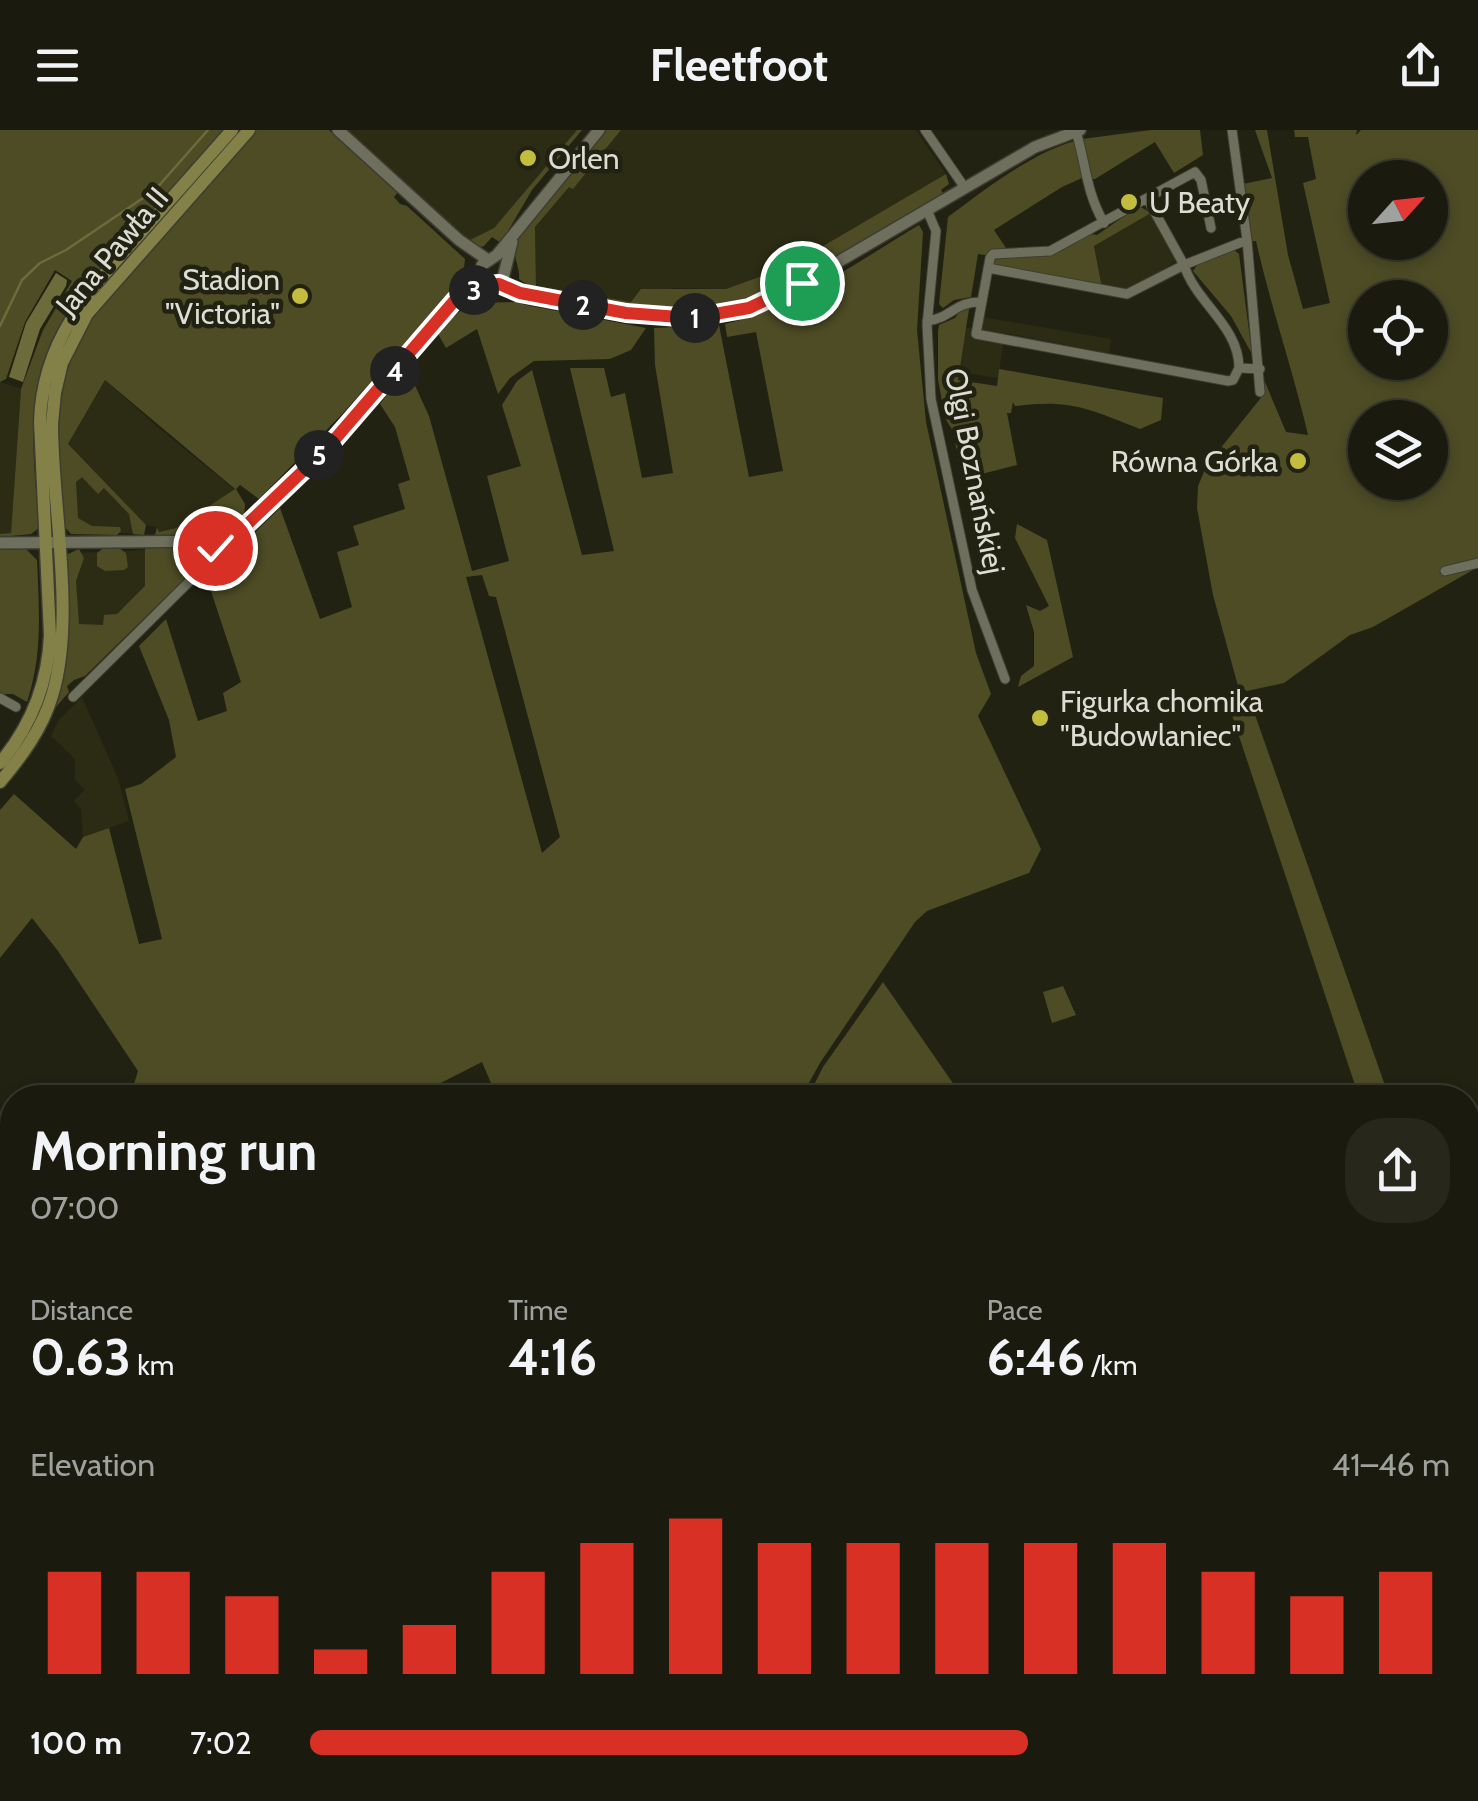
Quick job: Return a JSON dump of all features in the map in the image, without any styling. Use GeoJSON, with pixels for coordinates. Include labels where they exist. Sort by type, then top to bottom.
{"type":"FeatureCollection","features":[{"type":"Feature","properties":{"kind":"main road","name":"Jana Pawła II"},"geometry":{"type":"LineString","coordinates":[[52,542],[40,415],[46,374],[56,344],[88,292],[232,130]]}},
{"type":"Feature","properties":{"kind":"main road","name":"Jana Pawła II"},"geometry":{"type":"LineString","coordinates":[[52,542],[53,408],[71,340],[104,292],[249,130]]}},
{"type":"Feature","properties":{"kind":"main road"},"geometry":{"type":"LineString","coordinates":[[0,763],[32,714],[47,667],[52,542]]}},
{"type":"Feature","properties":{"kind":"main road"},"geometry":{"type":"LineString","coordinates":[[0,782],[38,730],[57,677],[62,636],[52,542]]}},
{"type":"Feature","properties":{"kind":"street"},"geometry":{"type":"LineString","coordinates":[[0,543],[215,541],[235,536],[338,436],[455,300],[492,271],[515,230],[599,130]]}},
{"type":"Feature","properties":{"kind":"street"},"geometry":{"type":"LineString","coordinates":[[926,130],[966,188]]}},
{"type":"Feature","properties":{"kind":"street"},"geometry":{"type":"LineString","coordinates":[[338,131],[492,271],[532,295],[652,318],[728,314],[784,293],[1035,147],[1078,130],[1090,198],[1104,223]]}},
{"type":"Feature","properties":{"kind":"street"},"geometry":{"type":"LineString","coordinates":[[1232,130],[1247,240],[1260,392]]}},
{"type":"Feature","properties":{"kind":"street"},"geometry":{"type":"LineString","coordinates":[[1147,198],[1194,288],[1228,331],[1238,352],[1239,368],[1234,380],[976,334],[993,254],[1050,251],[1104,223],[1147,198],[1195,172],[1201,180],[1211,228]]}},
{"type":"Feature","properties":{"kind":"street","name":"Olgi Boznańskiej"},"geometry":{"type":"LineString","coordinates":[[927,210],[936,227],[927,321],[932,399],[972,590],[1005,679]]}},
{"type":"Feature","properties":{"kind":"street"},"geometry":{"type":"LineString","coordinates":[[988,268],[1128,294],[1247,240]]}},
{"type":"Feature","properties":{"kind":"street"},"geometry":{"type":"LineString","coordinates":[[927,321],[940,319],[968,301],[982,302]]}},
{"type":"Feature","properties":{"kind":"street"},"geometry":{"type":"LineString","coordinates":[[1239,368],[1260,369]]}},
{"type":"Feature","properties":{"kind":"street"},"geometry":{"type":"LineString","coordinates":[[73,696],[210,561],[215,541]]}},
{"type":"Feature","properties":{"kind":"street"},"geometry":{"type":"LineString","coordinates":[[1445,572],[1478,563]]}},
{"type":"Feature","properties":{"kind":"street"},"geometry":{"type":"LineString","coordinates":[[0,698],[16,707]]}},
{"type":"Feature","properties":{"kind":"shaded area"},"geometry":{"type":"Polygon","coordinates":[[[0,130],[226,130],[105,264],[62,321],[43,365],[35,406],[39,528],[31,534],[0,537],[11,533],[21,389],[43,330],[72,281],[55,270],[25,322],[6,379],[0,382],[0,130]]]}},
{"type":"Feature","properties":{"kind":"shaded area","name":"Stadion \"Victoria\""},"geometry":{"type":"Polygon","coordinates":[[[254,130],[329,130],[398,192],[394,197],[400,204],[465,259],[463,277],[345,411],[259,499],[240,485],[236,489],[245,504],[244,519],[225,534],[155,535],[157,527],[159,532],[176,528],[235,489],[105,380],[68,444],[146,525],[144,535],[133,534],[129,514],[104,488],[98,494],[82,477],[76,482],[78,518],[92,526],[120,527],[121,531],[117,535],[71,534],[63,525],[59,422],[75,349],[87,323],[254,130]]]}},
{"type":"Feature","properties":{"kind":"shaded area"},"geometry":{"type":"Polygon","coordinates":[[[346,130],[577,130],[494,228],[468,241],[346,130]]]}},
{"type":"Feature","properties":{"kind":"shaded area"},"geometry":{"type":"Polygon","coordinates":[[[577,130],[582,130],[532,190],[501,243],[492,237],[476,248],[468,241],[494,228],[577,130]]]}},
{"type":"Feature","properties":{"kind":"shaded area"},"geometry":{"type":"Polygon","coordinates":[[[606,130],[621,130],[573,189],[569,187],[535,227],[536,286],[631,302],[641,289],[726,289],[789,266],[946,174],[949,184],[941,190],[944,195],[824,267],[759,299],[727,309],[697,314],[660,313],[538,290],[519,279],[515,249],[519,238],[540,206],[606,130]]]}},
{"type":"Feature","properties":{"kind":"shaded area"},"geometry":{"type":"Polygon","coordinates":[[[621,130],[916,130],[946,174],[789,266],[726,289],[673,288],[631,302],[536,286],[535,227],[621,130]]]}},
{"type":"Feature","properties":{"kind":"shaded area"},"geometry":{"type":"Polygon","coordinates":[[[1151,130],[1200,130],[1203,155],[1174,173],[1155,142],[1089,179],[1082,139],[1151,130]]]}},
{"type":"Feature","properties":{"kind":"shaded area"},"geometry":{"type":"Polygon","coordinates":[[[1255,130],[1267,130],[1288,255],[1303,309],[1330,303],[1303,183],[1316,179],[1308,137],[1295,137],[1294,130],[1357,130],[1356,135],[1361,130],[1478,130],[1478,567],[1373,627],[1350,635],[1284,683],[1247,691],[1238,686],[1213,595],[1197,508],[1198,486],[1206,467],[1215,472],[1207,465],[1260,399],[1265,382],[1286,432],[1308,435],[1256,241],[1250,241],[1243,184],[1272,178],[1255,130]]]}},
{"type":"Feature","properties":{"kind":"shaded area"},"geometry":{"type":"Polygon","coordinates":[[[1075,141],[1082,178],[994,230],[1006,248],[1006,255],[1039,255],[1097,235],[1139,206],[1151,213],[1094,246],[1102,288],[993,267],[992,256],[978,254],[971,297],[954,300],[943,308],[939,304],[948,217],[1026,163],[1075,141]]]}},
{"type":"Feature","properties":{"kind":"shaded area"},"geometry":{"type":"Polygon","coordinates":[[[1151,213],[1177,260],[1133,291],[1102,288],[1094,246],[1151,213]]]}},
{"type":"Feature","properties":{"kind":"shaded area"},"geometry":{"type":"Polygon","coordinates":[[[919,225],[923,232],[917,330],[926,422],[976,653],[991,694],[978,716],[1041,849],[1029,873],[927,911],[915,922],[808,1085],[492,1085],[482,1062],[437,1085],[134,1085],[138,1071],[32,918],[0,958],[0,810],[14,794],[76,849],[83,837],[109,828],[139,944],[162,939],[125,789],[141,784],[176,757],[169,720],[139,646],[166,619],[198,721],[227,711],[223,693],[241,682],[207,579],[280,508],[320,619],[352,607],[337,552],[359,545],[353,526],[405,509],[398,484],[410,480],[395,427],[380,404],[407,368],[429,416],[472,571],[509,561],[487,476],[521,466],[502,405],[517,381],[532,370],[582,555],[614,551],[570,368],[604,368],[611,397],[625,393],[642,478],[673,473],[655,365],[654,328],[719,325],[749,477],[783,471],[756,332],[727,337],[725,324],[777,307],[919,225]],[[482,575],[466,577],[542,853],[560,837],[496,597],[489,596],[482,575]]]}},
{"type":"Feature","properties":{"kind":"shaded area"},"geometry":{"type":"Polygon","coordinates":[[[1233,249],[1239,254],[1252,354],[1231,316],[1193,271],[1198,264],[1233,249]]]}},
{"type":"Feature","properties":{"kind":"shaded area"},"geometry":{"type":"Polygon","coordinates":[[[56,273],[67,280],[66,286],[40,329],[23,382],[9,377],[26,323],[56,273]]]}},
{"type":"Feature","properties":{"kind":"shaded area"},"geometry":{"type":"Polygon","coordinates":[[[516,302],[646,328],[631,350],[610,359],[534,361],[510,378],[498,394],[477,329],[446,348],[437,332],[469,303],[516,302]]]}},
{"type":"Feature","properties":{"kind":"shaded area"},"geometry":{"type":"Polygon","coordinates":[[[969,309],[958,380],[997,386],[999,369],[1163,398],[1161,420],[1140,429],[1079,407],[1015,406],[1013,402],[1011,413],[1007,413],[1017,465],[962,479],[938,379],[938,332],[939,325],[969,309]]]}},
{"type":"Feature","properties":{"kind":"shaded area"},"geometry":{"type":"Polygon","coordinates":[[[976,316],[1111,339],[1109,353],[1005,333],[998,378],[959,372],[965,328],[974,328],[976,316]]]}},
{"type":"Feature","properties":{"kind":"shaded area"},"geometry":{"type":"Polygon","coordinates":[[[105,380],[235,490],[176,528],[159,532],[157,527],[146,525],[143,533],[87,533],[71,524],[68,444],[105,380]]]}},
{"type":"Feature","properties":{"kind":"shaded area"},"geometry":{"type":"Polygon","coordinates":[[[0,382],[21,389],[11,534],[0,534],[0,382]]]}},
{"type":"Feature","properties":{"kind":"shaded area"},"geometry":{"type":"Polygon","coordinates":[[[1017,524],[1047,540],[1073,657],[1018,687],[1021,676],[1034,666],[1034,632],[1026,605],[1040,611],[1049,606],[1015,538],[1017,524]]]}},
{"type":"Feature","properties":{"kind":"shaded area"},"geometry":{"type":"Polygon","coordinates":[[[106,546],[126,553],[128,567],[105,571],[97,566],[97,553],[106,546]]]}},
{"type":"Feature","properties":{"kind":"shaded area"},"geometry":{"type":"Polygon","coordinates":[[[201,546],[206,547],[209,555],[85,676],[67,686],[69,692],[56,707],[65,650],[66,555],[79,549],[84,558],[76,581],[79,624],[103,625],[104,615],[117,614],[145,586],[145,549],[201,546]]]}},
{"type":"Feature","properties":{"kind":"shaded area"},"geometry":{"type":"Polygon","coordinates":[[[26,549],[37,560],[39,614],[36,667],[27,702],[13,694],[0,694],[0,550],[26,549]]]}},
{"type":"Feature","properties":{"kind":"shaded area"},"geometry":{"type":"Polygon","coordinates":[[[183,550],[76,655],[73,553],[183,550]]]}},
{"type":"Feature","properties":{"kind":"shaded area"},"geometry":{"type":"Polygon","coordinates":[[[1241,694],[1257,696],[1253,709],[1385,1085],[1355,1085],[1228,703],[1241,694]]]}},
{"type":"Feature","properties":{"kind":"shaded area"},"geometry":{"type":"Polygon","coordinates":[[[82,697],[118,778],[129,821],[83,837],[81,809],[74,801],[85,789],[75,780],[75,759],[51,736],[58,721],[82,697]]]}},
{"type":"Feature","properties":{"kind":"shaded area"},"geometry":{"type":"Polygon","coordinates":[[[883,982],[954,1085],[814,1085],[883,982]]]}},
{"type":"Feature","properties":{"kind":"shaded area"},"geometry":{"type":"Polygon","coordinates":[[[1063,986],[1076,1015],[1052,1023],[1043,992],[1063,986]]]}},
{"type":"Feature","properties":{"kind":"waterway"},"geometry":{"type":"LineString","coordinates":[[0,326],[22,280],[40,263],[155,190],[208,130]]}},
{"type":"Feature","properties":{"kind":"place","name":"Orlen"},"geometry":{"type":"Point","coordinates":[528,158]}},
{"type":"Feature","properties":{"kind":"place","name":"U Beaty"},"geometry":{"type":"Point","coordinates":[1129,202]}},
{"type":"Feature","properties":{"kind":"place","name":"Stadion \"Victoria\""},"geometry":{"type":"Point","coordinates":[300,296]}},
{"type":"Feature","properties":{"kind":"place","name":"Równa Górka"},"geometry":{"type":"Point","coordinates":[1298,461]}},
{"type":"Feature","properties":{"kind":"place","name":"Figurka chomika \"Budowlaniec\""},"geometry":{"type":"Point","coordinates":[1040,718]}},
{"type":"Feature","properties":{"kind":"route"},"geometry":{"type":"LineString","coordinates":[[215,548],[215,541],[235,536],[329,446],[455,300],[481,286],[499,284],[549,299],[652,318],[682,319],[749,308],[802,283]]}}]}
